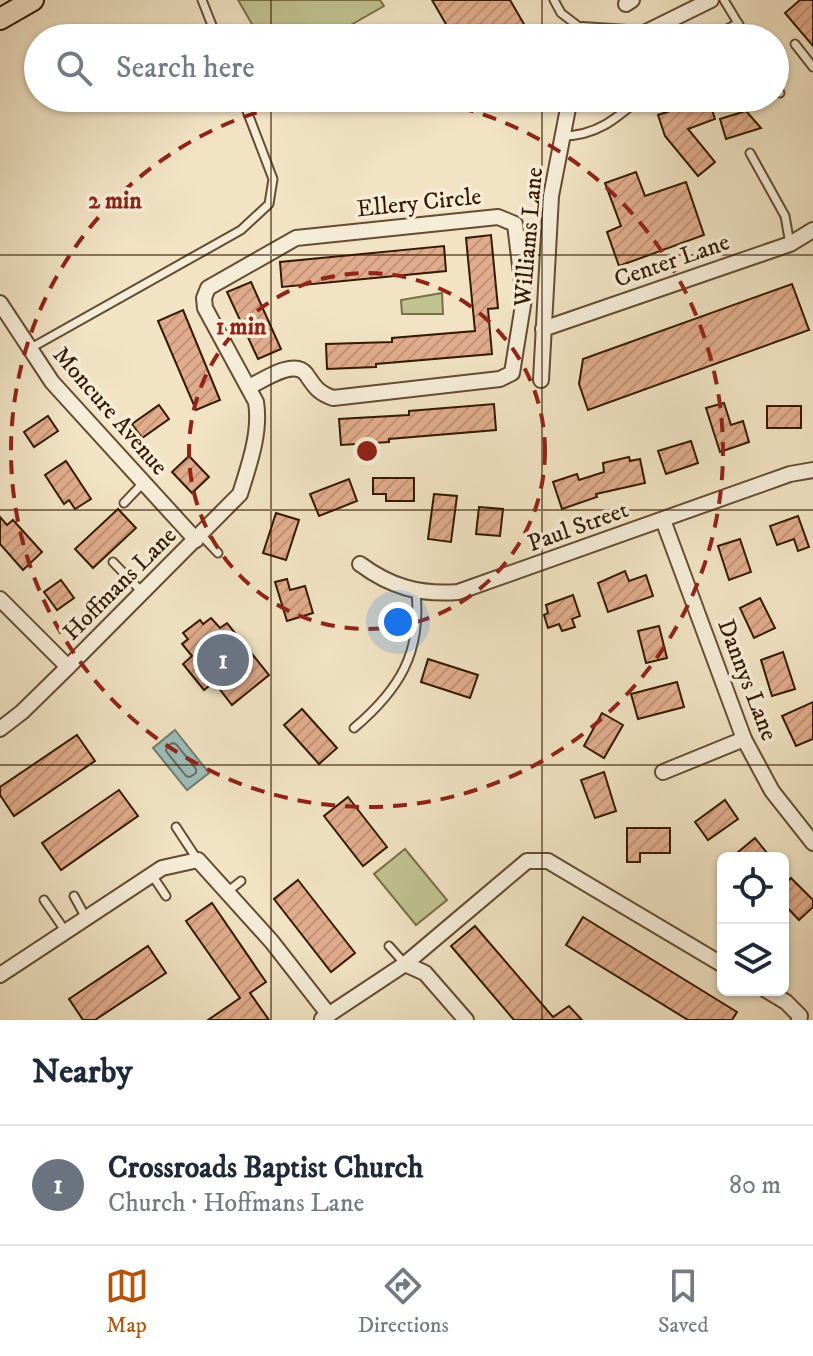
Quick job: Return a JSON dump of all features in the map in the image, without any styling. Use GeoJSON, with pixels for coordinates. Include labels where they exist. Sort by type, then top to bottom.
{"type":"FeatureCollection","features":[{"type":"Feature","properties":{"kind":"main road"},"geometry":{"type":"LineString","coordinates":[[0,19],[33,0]]}},
{"type":"Feature","properties":{"kind":"street"},"geometry":{"type":"LineString","coordinates":[[662,24],[711,0]]}},
{"type":"Feature","properties":{"kind":"street","name":"Williams Lane"},"geometry":{"type":"LineString","coordinates":[[541,380],[551,196],[567,112]]}},
{"type":"Feature","properties":{"kind":"street","name":"Ellery Circle"},"geometry":{"type":"LineString","coordinates":[[249,387],[297,367],[304,371],[319,393],[333,398],[500,379],[512,373],[524,299],[515,224],[498,217],[296,238],[208,288],[204,298],[205,308],[256,402],[258,412],[251,456]]}},
{"type":"Feature","properties":{"kind":"street","name":"Center Lane"},"geometry":{"type":"LineString","coordinates":[[543,329],[790,244],[813,230]]}},
{"type":"Feature","properties":{"kind":"street","name":"Moncure Avenue"},"geometry":{"type":"LineString","coordinates":[[0,303],[58,390],[143,483],[199,538]]}},
{"type":"Feature","properties":{"kind":"street","name":"Hoffmans Lane"},"geometry":{"type":"LineString","coordinates":[[0,729],[68,667],[240,494],[251,456]]}},
{"type":"Feature","properties":{"kind":"street","name":"Paul Street"},"geometry":{"type":"LineString","coordinates":[[360,564],[395,586],[416,592],[470,589],[790,474],[813,470]]}},
{"type":"Feature","properties":{"kind":"street","name":"Dannys Lane"},"geometry":{"type":"LineString","coordinates":[[663,520],[744,739],[772,791],[813,843]]}},
{"type":"Feature","properties":{"kind":"street"},"geometry":{"type":"LineString","coordinates":[[0,599],[68,667]]}},
{"type":"Feature","properties":{"kind":"street"},"geometry":{"type":"LineString","coordinates":[[663,772],[744,739]]}},
{"type":"Feature","properties":{"kind":"street"},"geometry":{"type":"LineString","coordinates":[[0,975],[162,868],[198,860],[272,942],[325,1017],[405,964],[527,861],[548,861],[717,961]]}},
{"type":"Feature","properties":{"kind":"street"},"geometry":{"type":"LineString","coordinates":[[405,964],[425,973],[466,1020]]}},
{"type":"Feature","properties":{"kind":"street"},"geometry":{"type":"LineString","coordinates":[[776,996],[800,1016],[799,1020]]}},
{"type":"Feature","properties":{"kind":"lane"},"geometry":{"type":"LineString","coordinates":[[202,0],[211,24]]}},
{"type":"Feature","properties":{"kind":"lane"},"geometry":{"type":"LineString","coordinates":[[554,0],[572,24]]}},
{"type":"Feature","properties":{"kind":"lane"},"geometry":{"type":"LineString","coordinates":[[724,0],[738,23]]}},
{"type":"Feature","properties":{"kind":"lane"},"geometry":{"type":"LineString","coordinates":[[795,44],[813,67]]}},
{"type":"Feature","properties":{"kind":"lane"},"geometry":{"type":"LineString","coordinates":[[29,349],[241,230],[269,204],[273,179],[247,112]]}},
{"type":"Feature","properties":{"kind":"lane"},"geometry":{"type":"LineString","coordinates":[[562,136],[587,135],[624,112]]}},
{"type":"Feature","properties":{"kind":"lane"},"geometry":{"type":"LineString","coordinates":[[750,153],[785,216],[790,244]]}},
{"type":"Feature","properties":{"kind":"lane"},"geometry":{"type":"LineString","coordinates":[[124,503],[143,483]]}},
{"type":"Feature","properties":{"kind":"lane"},"geometry":{"type":"LineString","coordinates":[[199,538],[218,553]]}},
{"type":"Feature","properties":{"kind":"lane"},"geometry":{"type":"LineString","coordinates":[[113,562],[142,593]]}},
{"type":"Feature","properties":{"kind":"lane"},"geometry":{"type":"LineString","coordinates":[[354,728],[379,707],[406,668],[416,621],[416,592]]}},
{"type":"Feature","properties":{"kind":"lane"},"geometry":{"type":"LineString","coordinates":[[176,827],[198,860]]}},
{"type":"Feature","properties":{"kind":"lane"},"geometry":{"type":"LineString","coordinates":[[152,875],[166,896]]}},
{"type":"Feature","properties":{"kind":"lane"},"geometry":{"type":"LineString","coordinates":[[227,892],[241,881]]}},
{"type":"Feature","properties":{"kind":"lane"},"geometry":{"type":"LineString","coordinates":[[74,896],[86,918]]}},
{"type":"Feature","properties":{"kind":"lane"},"geometry":{"type":"LineString","coordinates":[[44,900],[66,932]]}},
{"type":"Feature","properties":{"kind":"lane"},"geometry":{"type":"LineString","coordinates":[[389,946],[405,964]]}},
{"type":"Feature","properties":{"kind":"green space"},"geometry":{"type":"Polygon","coordinates":[[[238,0],[380,0],[384,6],[352,24],[252,24],[238,0]]]}},
{"type":"Feature","properties":{"kind":"green space"},"geometry":{"type":"Polygon","coordinates":[[[442,293],[443,314],[402,314],[401,300],[442,293]]]}},
{"type":"Feature","properties":{"kind":"green space"},"geometry":{"type":"Polygon","coordinates":[[[405,849],[447,900],[416,925],[374,874],[405,849]]]}},
{"type":"Feature","properties":{"kind":"water"},"geometry":{"type":"Polygon","coordinates":[[[175,730],[209,773],[187,790],[153,748],[175,730]]]}},
{"type":"Feature","properties":{"kind":"building"},"geometry":{"type":"Polygon","coordinates":[[[432,0],[510,0],[524,24],[446,24],[432,0]]]}},
{"type":"Feature","properties":{"kind":"building"},"geometry":{"type":"Polygon","coordinates":[[[800,0],[813,0],[813,46],[785,13],[800,0]]]}},
{"type":"Feature","properties":{"kind":"building"},"geometry":{"type":"Polygon","coordinates":[[[667,112],[713,112],[715,119],[688,129],[715,162],[698,176],[665,136],[658,115],[667,112]]]}},
{"type":"Feature","properties":{"kind":"building"},"geometry":{"type":"Polygon","coordinates":[[[747,112],[761,128],[726,139],[720,119],[747,112]]]}},
{"type":"Feature","properties":{"kind":"building"},"geometry":{"type":"Polygon","coordinates":[[[636,172],[645,196],[686,182],[704,235],[619,266],[607,232],[621,226],[605,183],[636,172]]]}},
{"type":"Feature","properties":{"kind":"building"},"geometry":{"type":"Polygon","coordinates":[[[491,235],[498,308],[488,309],[492,354],[376,364],[376,367],[327,369],[326,344],[392,342],[392,338],[475,331],[466,238],[491,235]]]}},
{"type":"Feature","properties":{"kind":"building"},"geometry":{"type":"Polygon","coordinates":[[[444,246],[446,271],[282,287],[280,262],[444,246]]]}},
{"type":"Feature","properties":{"kind":"building"},"geometry":{"type":"Polygon","coordinates":[[[251,282],[281,349],[258,359],[227,292],[251,282]]]}},
{"type":"Feature","properties":{"kind":"building"},"geometry":{"type":"Polygon","coordinates":[[[792,284],[809,330],[588,410],[579,384],[583,359],[792,284]]]}},
{"type":"Feature","properties":{"kind":"building"},"geometry":{"type":"Polygon","coordinates":[[[183,310],[220,400],[196,410],[158,321],[183,310]]]}},
{"type":"Feature","properties":{"kind":"building"},"geometry":{"type":"Polygon","coordinates":[[[724,403],[731,425],[743,421],[749,442],[720,452],[706,408],[724,403]]]}},
{"type":"Feature","properties":{"kind":"building"},"geometry":{"type":"Polygon","coordinates":[[[494,404],[496,430],[341,445],[339,419],[409,415],[409,411],[494,404]]]}},
{"type":"Feature","properties":{"kind":"building"},"geometry":{"type":"Polygon","coordinates":[[[159,405],[169,419],[142,438],[132,424],[159,405]]]}},
{"type":"Feature","properties":{"kind":"building"},"geometry":{"type":"Polygon","coordinates":[[[767,406],[801,406],[801,428],[767,428],[767,406]]]}},
{"type":"Feature","properties":{"kind":"building"},"geometry":{"type":"Polygon","coordinates":[[[48,416],[58,431],[34,447],[24,432],[48,416]]]}},
{"type":"Feature","properties":{"kind":"building"},"geometry":{"type":"Polygon","coordinates":[[[691,441],[698,463],[666,474],[658,451],[691,441]]]}},
{"type":"Feature","properties":{"kind":"building"},"geometry":{"type":"Polygon","coordinates":[[[189,456],[209,477],[192,493],[172,472],[189,456]]]}},
{"type":"Feature","properties":{"kind":"building"},"geometry":{"type":"Polygon","coordinates":[[[629,457],[630,461],[640,459],[645,483],[596,494],[597,497],[562,509],[553,482],[577,474],[579,480],[604,472],[603,463],[629,457]]]}},
{"type":"Feature","properties":{"kind":"building"},"geometry":{"type":"Polygon","coordinates":[[[66,461],[91,499],[75,509],[69,500],[64,504],[45,475],[66,461]]]}},
{"type":"Feature","properties":{"kind":"building"},"geometry":{"type":"Polygon","coordinates":[[[373,478],[414,478],[414,501],[386,501],[386,494],[373,494],[373,478]]]}},
{"type":"Feature","properties":{"kind":"building"},"geometry":{"type":"Polygon","coordinates":[[[349,479],[357,501],[319,516],[310,494],[349,479]]]}},
{"type":"Feature","properties":{"kind":"building"},"geometry":{"type":"Polygon","coordinates":[[[434,494],[457,496],[451,542],[428,539],[434,494]]]}},
{"type":"Feature","properties":{"kind":"building"},"geometry":{"type":"Polygon","coordinates":[[[479,507],[503,509],[500,536],[476,534],[479,507]]]}},
{"type":"Feature","properties":{"kind":"building"},"geometry":{"type":"Polygon","coordinates":[[[118,509],[136,528],[93,568],[75,549],[118,509]]]}},
{"type":"Feature","properties":{"kind":"building"},"geometry":{"type":"Polygon","coordinates":[[[276,513],[299,520],[286,560],[263,553],[276,513]]]}},
{"type":"Feature","properties":{"kind":"building"},"geometry":{"type":"Polygon","coordinates":[[[798,516],[809,547],[798,551],[794,539],[777,545],[770,526],[798,516]]]}},
{"type":"Feature","properties":{"kind":"building"},"geometry":{"type":"Polygon","coordinates":[[[0,517],[7,525],[13,520],[42,552],[23,570],[0,544],[0,517]]]}},
{"type":"Feature","properties":{"kind":"building"},"geometry":{"type":"Polygon","coordinates":[[[740,539],[751,572],[729,580],[718,546],[740,539]]]}},
{"type":"Feature","properties":{"kind":"building"},"geometry":{"type":"Polygon","coordinates":[[[625,571],[629,581],[646,575],[653,596],[608,612],[598,583],[625,571]]]}},
{"type":"Feature","properties":{"kind":"building"},"geometry":{"type":"Polygon","coordinates":[[[287,579],[290,590],[305,586],[313,613],[287,621],[275,582],[287,579]]]}},
{"type":"Feature","properties":{"kind":"building"},"geometry":{"type":"Polygon","coordinates":[[[61,580],[74,598],[57,610],[44,592],[61,580]]]}},
{"type":"Feature","properties":{"kind":"building"},"geometry":{"type":"Polygon","coordinates":[[[573,595],[580,616],[572,619],[575,627],[562,631],[559,624],[548,628],[544,615],[548,613],[546,605],[573,595]]]}},
{"type":"Feature","properties":{"kind":"building"},"geometry":{"type":"Polygon","coordinates":[[[760,598],[775,628],[754,638],[740,608],[760,598]]]}},
{"type":"Feature","properties":{"kind":"building"},"geometry":{"type":"Polygon","coordinates":[[[211,618],[220,628],[227,623],[269,675],[232,705],[214,682],[204,690],[183,664],[192,656],[182,644],[188,639],[183,633],[200,620],[203,624],[211,618]]]}},
{"type":"Feature","properties":{"kind":"building"},"geometry":{"type":"Polygon","coordinates":[[[659,626],[667,658],[646,663],[638,631],[659,626]]]}},
{"type":"Feature","properties":{"kind":"building"},"geometry":{"type":"Polygon","coordinates":[[[783,652],[795,689],[772,696],[761,660],[783,652]]]}},
{"type":"Feature","properties":{"kind":"building"},"geometry":{"type":"Polygon","coordinates":[[[428,659],[478,675],[470,698],[421,682],[428,659]]]}},
{"type":"Feature","properties":{"kind":"building"},"geometry":{"type":"Polygon","coordinates":[[[677,682],[684,707],[638,719],[631,694],[677,682]]]}},
{"type":"Feature","properties":{"kind":"building"},"geometry":{"type":"Polygon","coordinates":[[[813,702],[813,739],[796,746],[782,716],[813,702]]]}},
{"type":"Feature","properties":{"kind":"building"},"geometry":{"type":"Polygon","coordinates":[[[302,709],[337,748],[319,764],[284,725],[302,709]]]}},
{"type":"Feature","properties":{"kind":"building"},"geometry":{"type":"Polygon","coordinates":[[[602,713],[623,725],[604,758],[584,746],[602,713]]]}},
{"type":"Feature","properties":{"kind":"building"},"geometry":{"type":"Polygon","coordinates":[[[77,735],[95,761],[14,816],[0,795],[0,787],[77,735]]]}},
{"type":"Feature","properties":{"kind":"building"},"geometry":{"type":"Polygon","coordinates":[[[604,772],[616,811],[595,818],[581,780],[604,772]]]}},
{"type":"Feature","properties":{"kind":"building"},"geometry":{"type":"Polygon","coordinates":[[[119,790],[138,816],[61,870],[42,843],[119,790]]]}},
{"type":"Feature","properties":{"kind":"building"},"geometry":{"type":"Polygon","coordinates":[[[348,797],[387,847],[363,866],[324,816],[348,797]]]}},
{"type":"Feature","properties":{"kind":"building"},"geometry":{"type":"Polygon","coordinates":[[[725,800],[738,819],[708,840],[695,822],[725,800]]]}},
{"type":"Feature","properties":{"kind":"building"},"geometry":{"type":"Polygon","coordinates":[[[627,828],[670,828],[670,853],[640,853],[640,862],[627,862],[627,828]]]}},
{"type":"Feature","properties":{"kind":"building"},"geometry":{"type":"Polygon","coordinates":[[[755,838],[766,852],[738,852],[755,838]]]}},
{"type":"Feature","properties":{"kind":"building"},"geometry":{"type":"Polygon","coordinates":[[[791,878],[813,900],[813,907],[799,920],[789,909],[791,878]]]}},
{"type":"Feature","properties":{"kind":"building"},"geometry":{"type":"Polygon","coordinates":[[[298,880],[355,953],[331,972],[274,899],[298,880]]]}},
{"type":"Feature","properties":{"kind":"building"},"geometry":{"type":"Polygon","coordinates":[[[212,903],[266,982],[250,993],[269,1020],[208,1020],[240,998],[186,921],[212,903]]]}},
{"type":"Feature","properties":{"kind":"building"},"geometry":{"type":"Polygon","coordinates":[[[583,917],[737,1012],[732,1020],[688,1020],[566,945],[583,917]]]}},
{"type":"Feature","properties":{"kind":"building"},"geometry":{"type":"Polygon","coordinates":[[[475,926],[553,1017],[569,1006],[582,1020],[514,1020],[451,946],[475,926]]]}},
{"type":"Feature","properties":{"kind":"building"},"geometry":{"type":"Polygon","coordinates":[[[148,946],[166,973],[95,1020],[83,1020],[69,999],[148,946]]]}},
{"type":"Feature","properties":{"kind":"place","name":"Crossroads Baptist Church"},"geometry":{"type":"Point","coordinates":[223,660]}}]}
